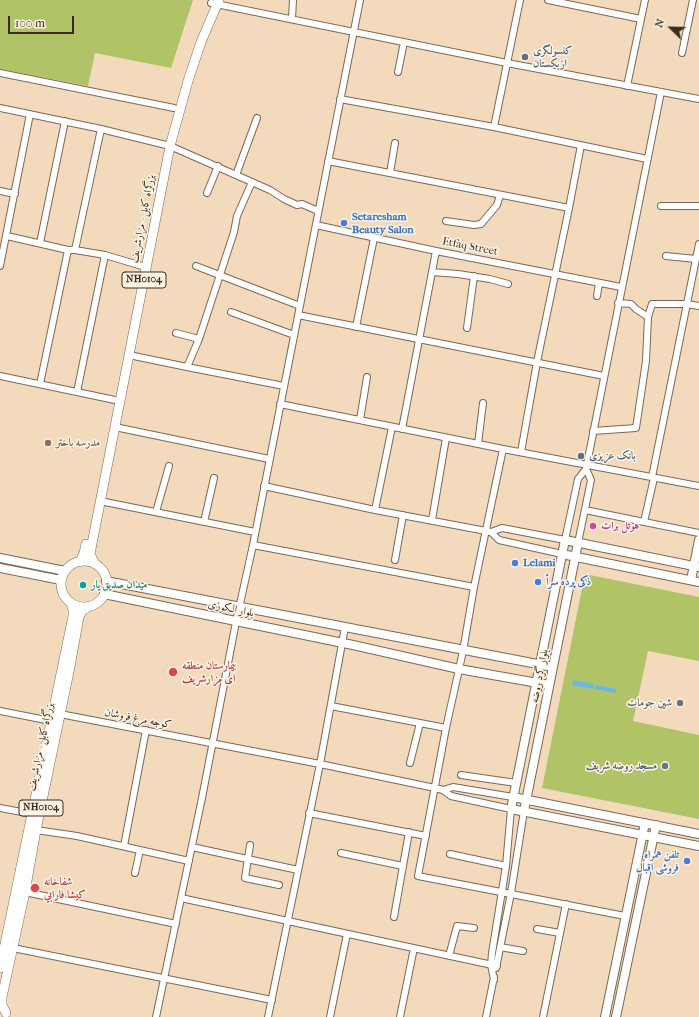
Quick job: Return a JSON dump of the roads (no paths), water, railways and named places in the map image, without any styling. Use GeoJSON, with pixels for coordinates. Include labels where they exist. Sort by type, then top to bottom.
{"type":"FeatureCollection","features":[{"type":"Feature","properties":{"kind":"highway","name":"بزرگراه کابل - مزارشریف"},"geometry":{"type":"LineString","coordinates":[[95,564],[90,554],[129,354],[174,108],[195,41],[215,2]]}},
{"type":"Feature","properties":{"kind":"highway","name":"بزرگراه کابل - مزارشریف"},"geometry":{"type":"LineString","coordinates":[[80,562],[84,553],[168,145],[215,2]]}},
{"type":"Feature","properties":{"kind":"highway"},"geometry":{"type":"LineString","coordinates":[[61,580],[65,571],[74,564],[88,562],[95,564]]}},
{"type":"Feature","properties":{"kind":"highway","name":"NH0104"},"geometry":{"type":"LineString","coordinates":[[95,564],[100,569],[106,581]]}},
{"type":"Feature","properties":{"kind":"highway","name":"NH0104"},"geometry":{"type":"LineString","coordinates":[[61,580],[63,593],[71,603]]}},
{"type":"Feature","properties":{"kind":"highway"},"geometry":{"type":"LineString","coordinates":[[104,594],[106,581]]}},
{"type":"Feature","properties":{"kind":"highway","name":"NH0104"},"geometry":{"type":"LineString","coordinates":[[89,606],[100,600],[104,594]]}},
{"type":"Feature","properties":{"kind":"highway","name":"بزرگراه کابل - مزارشریف"},"geometry":{"type":"LineString","coordinates":[[0,968],[6,945],[73,616],[71,603]]}},
{"type":"Feature","properties":{"kind":"highway"},"geometry":{"type":"LineString","coordinates":[[71,603],[76,606],[89,606]]}},
{"type":"Feature","properties":{"kind":"highway","name":"بزرگراه کابل - مزارشریف"},"geometry":{"type":"LineString","coordinates":[[5,1013],[2,1005],[2,997],[6,945],[25,892],[79,617],[82,611],[89,606]]}},
{"type":"Feature","properties":{"kind":"main road"},"geometry":{"type":"LineString","coordinates":[[565,540],[696,566]]}},
{"type":"Feature","properties":{"kind":"main road","name":"بلوار گرد روضه"},"geometry":{"type":"LineString","coordinates":[[511,809],[565,540]]}},
{"type":"Feature","properties":{"kind":"main road"},"geometry":{"type":"LineString","coordinates":[[562,554],[695,581],[699,540]]}},
{"type":"Feature","properties":{"kind":"main road","name":"بلوار گرد روضه"},"geometry":{"type":"LineString","coordinates":[[524,811],[578,542]]}},
{"type":"Feature","properties":{"kind":"main road"},"geometry":{"type":"LineString","coordinates":[[0,558],[65,571]]}},
{"type":"Feature","properties":{"kind":"main road"},"geometry":{"type":"LineString","coordinates":[[0,568],[61,580]]}},
{"type":"Feature","properties":{"kind":"main road","name":"بلوار الکوزی"},"geometry":{"type":"LineString","coordinates":[[106,581],[239,608],[553,667]]}},
{"type":"Feature","properties":{"kind":"main road","name":"بلوار الکوزی"},"geometry":{"type":"LineString","coordinates":[[104,594],[353,645],[459,669],[550,685]]}},
{"type":"Feature","properties":{"kind":"main road"},"geometry":{"type":"LineString","coordinates":[[513,797],[699,834]]}},
{"type":"Feature","properties":{"kind":"main road"},"geometry":{"type":"LineString","coordinates":[[511,809],[699,846]]}},
{"type":"Feature","properties":{"kind":"main road"},"geometry":{"type":"LineString","coordinates":[[605,1017],[644,823]]}},
{"type":"Feature","properties":{"kind":"main road"},"geometry":{"type":"LineString","coordinates":[[616,1017],[656,825]]}},
{"type":"Feature","properties":{"kind":"street"},"geometry":{"type":"LineString","coordinates":[[292,19],[293,0]]}},
{"type":"Feature","properties":{"kind":"street"},"geometry":{"type":"LineString","coordinates":[[156,1017],[253,545],[360,0]]}},
{"type":"Feature","properties":{"kind":"street"},"geometry":{"type":"LineString","coordinates":[[494,127],[520,0]]}},
{"type":"Feature","properties":{"kind":"street"},"geometry":{"type":"LineString","coordinates":[[548,0],[641,19]]}},
{"type":"Feature","properties":{"kind":"street"},"geometry":{"type":"LineString","coordinates":[[627,86],[645,0]]}},
{"type":"Feature","properties":{"kind":"street"},"geometry":{"type":"LineString","coordinates":[[682,53],[693,0]]}},
{"type":"Feature","properties":{"kind":"street"},"geometry":{"type":"LineString","coordinates":[[215,2],[507,63],[699,99]]}},
{"type":"Feature","properties":{"kind":"street"},"geometry":{"type":"LineString","coordinates":[[398,72],[404,42]]}},
{"type":"Feature","properties":{"kind":"street"},"geometry":{"type":"LineString","coordinates":[[0,73],[174,108]]}},
{"type":"Feature","properties":{"kind":"street"},"geometry":{"type":"LineString","coordinates":[[264,486],[375,510],[489,531],[502,528],[565,540],[578,479],[586,467],[661,92]]}},
{"type":"Feature","properties":{"kind":"street"},"geometry":{"type":"LineString","coordinates":[[340,99],[494,127],[647,159]]}},
{"type":"Feature","properties":{"kind":"street"},"geometry":{"type":"LineString","coordinates":[[0,108],[101,129],[168,145],[270,190],[297,205],[302,204],[318,211]]}},
{"type":"Feature","properties":{"kind":"street"},"geometry":{"type":"LineString","coordinates":[[0,266],[30,114]]}},
{"type":"Feature","properties":{"kind":"street"},"geometry":{"type":"LineString","coordinates":[[236,175],[257,118]]}},
{"type":"Feature","properties":{"kind":"street"},"geometry":{"type":"LineString","coordinates":[[40,244],[65,122]]}},
{"type":"Feature","properties":{"kind":"street"},"geometry":{"type":"LineString","coordinates":[[75,250],[101,129]]}},
{"type":"Feature","properties":{"kind":"street"},"geometry":{"type":"LineString","coordinates":[[390,174],[395,143]]}},
{"type":"Feature","properties":{"kind":"street"},"geometry":{"type":"LineString","coordinates":[[520,452],[581,145]]}},
{"type":"Feature","properties":{"kind":"street"},"geometry":{"type":"LineString","coordinates":[[328,162],[569,208]]}},
{"type":"Feature","properties":{"kind":"street"},"geometry":{"type":"LineString","coordinates":[[207,194],[218,166]]}},
{"type":"Feature","properties":{"kind":"street"},"geometry":{"type":"LineString","coordinates":[[187,368],[199,339],[234,232],[237,216],[252,182]]}},
{"type":"Feature","properties":{"kind":"street"},"geometry":{"type":"LineString","coordinates":[[0,191],[15,194]]}},
{"type":"Feature","properties":{"kind":"street"},"geometry":{"type":"LineString","coordinates":[[446,221],[482,224],[497,205],[500,195]]}},
{"type":"Feature","properties":{"kind":"street"},"geometry":{"type":"LineString","coordinates":[[662,206],[699,206]]}},
{"type":"Feature","properties":{"kind":"street","name":"Etfaq Street"},"geometry":{"type":"LineString","coordinates":[[316,225],[436,251],[621,287]]}},
{"type":"Feature","properties":{"kind":"street"},"geometry":{"type":"LineString","coordinates":[[6,236],[68,250],[105,255],[142,266]]}},
{"type":"Feature","properties":{"kind":"street"},"geometry":{"type":"LineString","coordinates":[[356,327],[374,238]]}},
{"type":"Feature","properties":{"kind":"street"},"geometry":{"type":"LineString","coordinates":[[644,522],[699,244]]}},
{"type":"Feature","properties":{"kind":"street"},"geometry":{"type":"LineString","coordinates":[[40,384],[68,250]]}},
{"type":"Feature","properties":{"kind":"street"},"geometry":{"type":"LineString","coordinates":[[402,429],[436,251]]}},
{"type":"Feature","properties":{"kind":"street"},"geometry":{"type":"LineString","coordinates":[[76,392],[105,255]]}},
{"type":"Feature","properties":{"kind":"street"},"geometry":{"type":"LineString","coordinates":[[666,256],[696,259]]}},
{"type":"Feature","properties":{"kind":"street"},"geometry":{"type":"LineString","coordinates":[[196,266],[300,306]]}},
{"type":"Feature","properties":{"kind":"street"},"geometry":{"type":"LineString","coordinates":[[432,272],[490,278],[508,284]]}},
{"type":"Feature","properties":{"kind":"street"},"geometry":{"type":"LineString","coordinates":[[467,328],[474,276]]}},
{"type":"Feature","properties":{"kind":"street"},"geometry":{"type":"LineString","coordinates":[[597,296],[599,283]]}},
{"type":"Feature","properties":{"kind":"street"},"geometry":{"type":"LineString","coordinates":[[618,303],[631,304],[648,317]]}},
{"type":"Feature","properties":{"kind":"street"},"geometry":{"type":"LineString","coordinates":[[593,431],[636,428],[646,361],[648,317],[652,304],[687,304],[699,306]]}},
{"type":"Feature","properties":{"kind":"street"},"geometry":{"type":"LineString","coordinates":[[231,312],[294,335]]}},
{"type":"Feature","properties":{"kind":"street"},"geometry":{"type":"LineString","coordinates":[[298,315],[604,376]]}},
{"type":"Feature","properties":{"kind":"street"},"geometry":{"type":"LineString","coordinates":[[176,333],[199,339]]}},
{"type":"Feature","properties":{"kind":"street"},"geometry":{"type":"LineString","coordinates":[[129,354],[187,368],[284,386]]}},
{"type":"Feature","properties":{"kind":"street"},"geometry":{"type":"LineString","coordinates":[[0,376],[115,400]]}},
{"type":"Feature","properties":{"kind":"street"},"geometry":{"type":"LineString","coordinates":[[360,420],[367,377]]}},
{"type":"Feature","properties":{"kind":"street"},"geometry":{"type":"LineString","coordinates":[[478,444],[483,403]]}},
{"type":"Feature","properties":{"kind":"street"},"geometry":{"type":"LineString","coordinates":[[280,404],[520,452],[586,467],[699,486]]}},
{"type":"Feature","properties":{"kind":"street"},"geometry":{"type":"LineString","coordinates":[[115,427],[269,459]]}},
{"type":"Feature","properties":{"kind":"street"},"geometry":{"type":"LineString","coordinates":[[375,510],[392,427]]}},
{"type":"Feature","properties":{"kind":"street"},"geometry":{"type":"LineString","coordinates":[[432,520],[446,438]]}},
{"type":"Feature","properties":{"kind":"street"},"geometry":{"type":"LineString","coordinates":[[503,449],[489,531],[474,587],[418,876],[626,916]]}},
{"type":"Feature","properties":{"kind":"street"},"geometry":{"type":"LineString","coordinates":[[156,512],[169,466]]}},
{"type":"Feature","properties":{"kind":"street"},"geometry":{"type":"LineString","coordinates":[[578,542],[591,480],[586,467]]}},
{"type":"Feature","properties":{"kind":"street"},"geometry":{"type":"LineString","coordinates":[[204,522],[214,478]]}},
{"type":"Feature","properties":{"kind":"street"},"geometry":{"type":"LineString","coordinates":[[100,501],[255,532]]}},
{"type":"Feature","properties":{"kind":"street"},"geometry":{"type":"LineString","coordinates":[[585,510],[699,533]]}},
{"type":"Feature","properties":{"kind":"street"},"geometry":{"type":"LineString","coordinates":[[395,560],[403,515]]}},
{"type":"Feature","properties":{"kind":"street"},"geometry":{"type":"LineString","coordinates":[[489,531],[499,540],[562,554]]}},
{"type":"Feature","properties":{"kind":"street"},"geometry":{"type":"LineString","coordinates":[[253,545],[474,587]]}},
{"type":"Feature","properties":{"kind":"street"},"geometry":{"type":"LineString","coordinates":[[268,1017],[320,764],[346,627]]}},
{"type":"Feature","properties":{"kind":"street"},"geometry":{"type":"LineString","coordinates":[[331,706],[446,728]]}},
{"type":"Feature","properties":{"kind":"street"},"geometry":{"type":"LineString","coordinates":[[0,711],[52,721]]}},
{"type":"Feature","properties":{"kind":"street","name":"كوجه مرغ فروشان"},"geometry":{"type":"LineString","coordinates":[[60,714],[320,764],[443,790]]}},
{"type":"Feature","properties":{"kind":"street"},"geometry":{"type":"LineString","coordinates":[[410,763],[420,723]]}},
{"type":"Feature","properties":{"kind":"street"},"geometry":{"type":"LineString","coordinates":[[124,846],[146,730]]}},
{"type":"Feature","properties":{"kind":"street"},"geometry":{"type":"LineString","coordinates":[[461,775],[516,783]]}},
{"type":"Feature","properties":{"kind":"street"},"geometry":{"type":"LineString","coordinates":[[443,790],[453,787],[513,797]]}},
{"type":"Feature","properties":{"kind":"street"},"geometry":{"type":"LineString","coordinates":[[443,790],[451,796],[511,809],[506,866],[495,932],[494,980],[486,1017]]}},
{"type":"Feature","properties":{"kind":"street"},"geometry":{"type":"LineString","coordinates":[[0,808],[32,814]]}},
{"type":"Feature","properties":{"kind":"street"},"geometry":{"type":"LineString","coordinates":[[494,965],[500,948],[511,893],[524,811]]}},
{"type":"Feature","properties":{"kind":"street"},"geometry":{"type":"LineString","coordinates":[[310,813],[426,836]]}},
{"type":"Feature","properties":{"kind":"street"},"geometry":{"type":"LineString","coordinates":[[36,830],[77,836],[189,861]]}},
{"type":"Feature","properties":{"kind":"street"},"geometry":{"type":"LineString","coordinates":[[394,916],[409,832]]}},
{"type":"Feature","properties":{"kind":"street"},"geometry":{"type":"LineString","coordinates":[[250,845],[245,878],[279,885]]}},
{"type":"Feature","properties":{"kind":"street"},"geometry":{"type":"LineString","coordinates":[[192,847],[298,870]]}},
{"type":"Feature","properties":{"kind":"street"},"geometry":{"type":"LineString","coordinates":[[135,873],[140,850]]}},
{"type":"Feature","properties":{"kind":"street"},"geometry":{"type":"LineString","coordinates":[[341,853],[403,866]]}},
{"type":"Feature","properties":{"kind":"street"},"geometry":{"type":"LineString","coordinates":[[450,854],[506,866]]}},
{"type":"Feature","properties":{"kind":"street"},"geometry":{"type":"LineString","coordinates":[[25,892],[176,924]]}},
{"type":"Feature","properties":{"kind":"street"},"geometry":{"type":"LineString","coordinates":[[181,898],[494,965]]}},
{"type":"Feature","properties":{"kind":"street"},"geometry":{"type":"LineString","coordinates":[[542,1017],[566,904]]}},
{"type":"Feature","properties":{"kind":"street"},"geometry":{"type":"LineString","coordinates":[[449,956],[457,926],[474,928]]}},
{"type":"Feature","properties":{"kind":"street"},"geometry":{"type":"LineString","coordinates":[[537,930],[560,933]]}},
{"type":"Feature","properties":{"kind":"street"},"geometry":{"type":"LineString","coordinates":[[330,1017],[347,934]]}},
{"type":"Feature","properties":{"kind":"street"},"geometry":{"type":"LineString","coordinates":[[6,945],[272,1000]]}},
{"type":"Feature","properties":{"kind":"street"},"geometry":{"type":"LineString","coordinates":[[400,1017],[414,948]]}},
{"type":"Feature","properties":{"kind":"street"},"geometry":{"type":"LineString","coordinates":[[500,948],[523,951]]}},
{"type":"Feature","properties":{"kind":"water"},"geometry":{"type":"Polygon","coordinates":[[[573,680],[594,684],[593,689],[572,685],[573,680]]]}},
{"type":"Feature","properties":{"kind":"water"},"geometry":{"type":"Polygon","coordinates":[[[596,685],[616,689],[616,693],[595,689],[596,685]]]}},
{"type":"Feature","properties":{"kind":"place","name":"کنسولگری ازبکستان"},"geometry":{"type":"Point","coordinates":[525,57]}},
{"type":"Feature","properties":{"kind":"place","name":"Setaresham Beauty Salon"},"geometry":{"type":"Point","coordinates":[344,223]}},
{"type":"Feature","properties":{"kind":"place","name":"مدرسه باختر"},"geometry":{"type":"Point","coordinates":[48,443]}},
{"type":"Feature","properties":{"kind":"place","name":"بانک عزیزی"},"geometry":{"type":"Point","coordinates":[581,456]}},
{"type":"Feature","properties":{"kind":"place","name":"هوتل برات"},"geometry":{"type":"Point","coordinates":[593,526]}},
{"type":"Feature","properties":{"kind":"place","name":"Lelami"},"geometry":{"type":"Point","coordinates":[515,563]}},
{"type":"Feature","properties":{"kind":"place","name":"ذکی پرده سرأ"},"geometry":{"type":"Point","coordinates":[538,582]}},
{"type":"Feature","properties":{"kind":"place","name":"میدان صدیق یار"},"geometry":{"type":"Point","coordinates":[83,585]}},
{"type":"Feature","properties":{"kind":"place","name":"بیمارستان منطقه ای مزارشریف"},"geometry":{"type":"Point","coordinates":[173,672]}},
{"type":"Feature","properties":{"kind":"place","name":"شین جومات"},"geometry":{"type":"Point","coordinates":[680,703]}},
{"type":"Feature","properties":{"kind":"place","name":"مسجد روضه شریف"},"geometry":{"type":"Point","coordinates":[665,766]}},
{"type":"Feature","properties":{"kind":"place","name":"تلفن همراه فروشی اقبال"},"geometry":{"type":"Point","coordinates":[687,861]}},
{"type":"Feature","properties":{"kind":"place","name":"شفاخانه كيشا فارابي"},"geometry":{"type":"Point","coordinates":[35,888]}}]}
